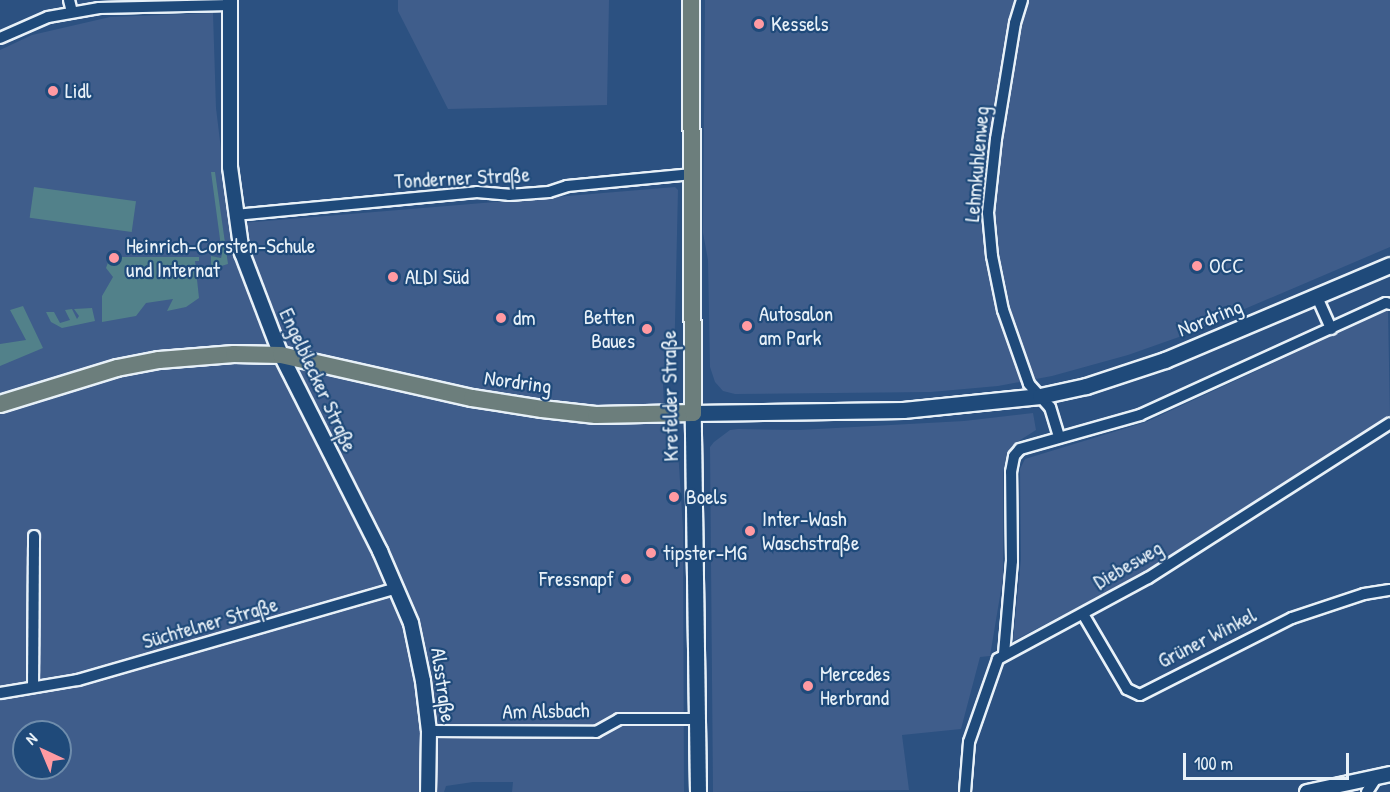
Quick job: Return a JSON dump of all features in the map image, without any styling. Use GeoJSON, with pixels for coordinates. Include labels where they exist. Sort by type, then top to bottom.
{"type":"FeatureCollection","features":[{"type":"Feature","properties":{"kind":"main road","name":"Krefelder Straße"},"geometry":{"type":"LineString","coordinates":[[691,0],[698,792]]}},
{"type":"Feature","properties":{"kind":"main road","name":"Nordring"},"geometry":{"type":"LineString","coordinates":[[0,404],[57,385],[159,360],[234,354],[281,355],[472,398],[596,415],[903,410],[1040,396],[1086,386],[1165,360],[1390,265]]}},
{"type":"Feature","properties":{"kind":"street"},"geometry":{"type":"LineString","coordinates":[[69,0],[72,12]]}},
{"type":"Feature","properties":{"kind":"street","name":"Lehmkuhlenweg"},"geometry":{"type":"LineString","coordinates":[[1022,0],[1015,24],[997,128],[988,213],[995,281],[1003,310],[1029,384],[1040,396]]}},
{"type":"Feature","properties":{"kind":"street"},"geometry":{"type":"LineString","coordinates":[[0,38],[48,17],[98,4],[230,3]]}},
{"type":"Feature","properties":{"kind":"street","name":"Engelblecker Straße"},"geometry":{"type":"LineString","coordinates":[[230,3],[230,167],[235,215],[249,276],[281,355],[396,588]]}},
{"type":"Feature","properties":{"kind":"street","name":"Tonderner Straße"},"geometry":{"type":"LineString","coordinates":[[235,215],[477,192],[509,195],[549,192],[567,186],[692,174]]}},
{"type":"Feature","properties":{"kind":"street"},"geometry":{"type":"LineString","coordinates":[[1317,297],[1331,329]]}},
{"type":"Feature","properties":{"kind":"street"},"geometry":{"type":"LineString","coordinates":[[965,792],[969,742],[993,667],[1004,654],[1012,561],[1012,463],[1020,449],[1059,436],[1140,415],[1386,303],[1390,304]]}},
{"type":"Feature","properties":{"kind":"street"},"geometry":{"type":"LineString","coordinates":[[1040,396],[1050,407],[1059,436]]}},
{"type":"Feature","properties":{"kind":"street","name":"Diebesweg"},"geometry":{"type":"LineString","coordinates":[[1004,654],[1148,578],[1390,423]]}},
{"type":"Feature","properties":{"kind":"street"},"geometry":{"type":"LineString","coordinates":[[33,687],[34,536]]}},
{"type":"Feature","properties":{"kind":"street","name":"Süchtelner Straße"},"geometry":{"type":"LineString","coordinates":[[0,693],[78,680],[161,658],[396,588]]}},
{"type":"Feature","properties":{"kind":"street","name":"Alsstraße"},"geometry":{"type":"LineString","coordinates":[[396,588],[416,642],[429,731],[428,792]]}},
{"type":"Feature","properties":{"kind":"street","name":"Grüner Winkel"},"geometry":{"type":"LineString","coordinates":[[1083,614],[1127,689],[1140,695],[1292,618],[1364,594],[1390,590]]}},
{"type":"Feature","properties":{"kind":"street","name":"Am Alsbach"},"geometry":{"type":"LineString","coordinates":[[429,731],[596,732],[619,719],[697,718]]}},
{"type":"Feature","properties":{"kind":"street"},"geometry":{"type":"LineString","coordinates":[[1307,792],[1337,789],[1390,774]]}},
{"type":"Feature","properties":{"kind":"street"},"geometry":{"type":"LineString","coordinates":[[1367,792],[1376,777]]}},
{"type":"Feature","properties":{"kind":"shaded area"},"geometry":{"type":"Polygon","coordinates":[[[398,0],[609,0],[607,105],[448,109],[398,11],[398,0]]]}},
{"type":"Feature","properties":{"kind":"shaded area"},"geometry":{"type":"Polygon","coordinates":[[[705,0],[1390,0],[1390,247],[1179,337],[1128,355],[1052,376],[998,386],[931,392],[735,394],[723,391],[715,382],[710,367],[708,260],[703,233],[705,0]]]}},
{"type":"Feature","properties":{"kind":"shaded area"},"geometry":{"type":"Polygon","coordinates":[[[213,13],[216,108],[230,224],[675,187],[678,190],[674,367],[663,384],[665,431],[678,450],[683,529],[684,792],[512,792],[513,782],[473,782],[446,786],[444,792],[0,792],[0,50],[32,35],[110,17],[213,13]]]}},
{"type":"Feature","properties":{"kind":"shaded area"},"geometry":{"type":"Polygon","coordinates":[[[1388,310],[1390,416],[1144,573],[1013,641],[1021,559],[1020,469],[1025,459],[1146,422],[1388,310]]]}},
{"type":"Feature","properties":{"kind":"shaded area"},"geometry":{"type":"Polygon","coordinates":[[[1033,413],[1036,430],[1014,444],[1007,453],[1003,473],[1003,578],[990,656],[980,657],[961,729],[902,735],[909,790],[713,792],[710,447],[714,442],[730,430],[738,429],[799,430],[964,421],[1033,413]]]}},
{"type":"Feature","properties":{"kind":"green space"},"geometry":{"type":"Polygon","coordinates":[[[211,172],[215,172],[228,264],[211,269],[211,256],[221,258],[222,254],[211,172]]]}},
{"type":"Feature","properties":{"kind":"green space"},"geometry":{"type":"Polygon","coordinates":[[[34,187],[136,201],[132,232],[30,218],[34,187]]]}},
{"type":"Feature","properties":{"kind":"green space"},"geometry":{"type":"Polygon","coordinates":[[[110,257],[199,257],[199,261],[195,261],[199,298],[186,307],[167,311],[173,299],[146,303],[136,316],[102,322],[102,296],[113,277],[106,268],[110,257]]]}},
{"type":"Feature","properties":{"kind":"green space"},"geometry":{"type":"Polygon","coordinates":[[[23,306],[43,348],[0,366],[0,344],[26,340],[10,310],[23,306]]]}},
{"type":"Feature","properties":{"kind":"green space"},"geometry":{"type":"Polygon","coordinates":[[[92,308],[95,321],[62,328],[51,322],[46,312],[54,312],[60,323],[70,320],[65,310],[72,309],[77,319],[79,316],[74,309],[92,308]]]}},
{"type":"Feature","properties":{"kind":"place","name":"Kessels"},"geometry":{"type":"Point","coordinates":[759,24]}},
{"type":"Feature","properties":{"kind":"place","name":"Lidl"},"geometry":{"type":"Point","coordinates":[53,91]}},
{"type":"Feature","properties":{"kind":"place","name":"Heinrich-Corsten-Schule und Internat"},"geometry":{"type":"Point","coordinates":[114,258]}},
{"type":"Feature","properties":{"kind":"place","name":"OCC"},"geometry":{"type":"Point","coordinates":[1197,266]}},
{"type":"Feature","properties":{"kind":"place","name":"ALDI Süd"},"geometry":{"type":"Point","coordinates":[393,277]}},
{"type":"Feature","properties":{"kind":"place","name":"dm"},"geometry":{"type":"Point","coordinates":[501,318]}},
{"type":"Feature","properties":{"kind":"place","name":"Autosalon am Park"},"geometry":{"type":"Point","coordinates":[747,326]}},
{"type":"Feature","properties":{"kind":"place","name":"Betten Baues"},"geometry":{"type":"Point","coordinates":[647,329]}},
{"type":"Feature","properties":{"kind":"place","name":"Boels"},"geometry":{"type":"Point","coordinates":[674,497]}},
{"type":"Feature","properties":{"kind":"place","name":"Inter-Wash Waschstraße"},"geometry":{"type":"Point","coordinates":[750,531]}},
{"type":"Feature","properties":{"kind":"place","name":"tipster-MG"},"geometry":{"type":"Point","coordinates":[651,553]}},
{"type":"Feature","properties":{"kind":"place","name":"Fressnapf"},"geometry":{"type":"Point","coordinates":[626,579]}},
{"type":"Feature","properties":{"kind":"place","name":"Mercedes Herbrand"},"geometry":{"type":"Point","coordinates":[808,686]}}]}
